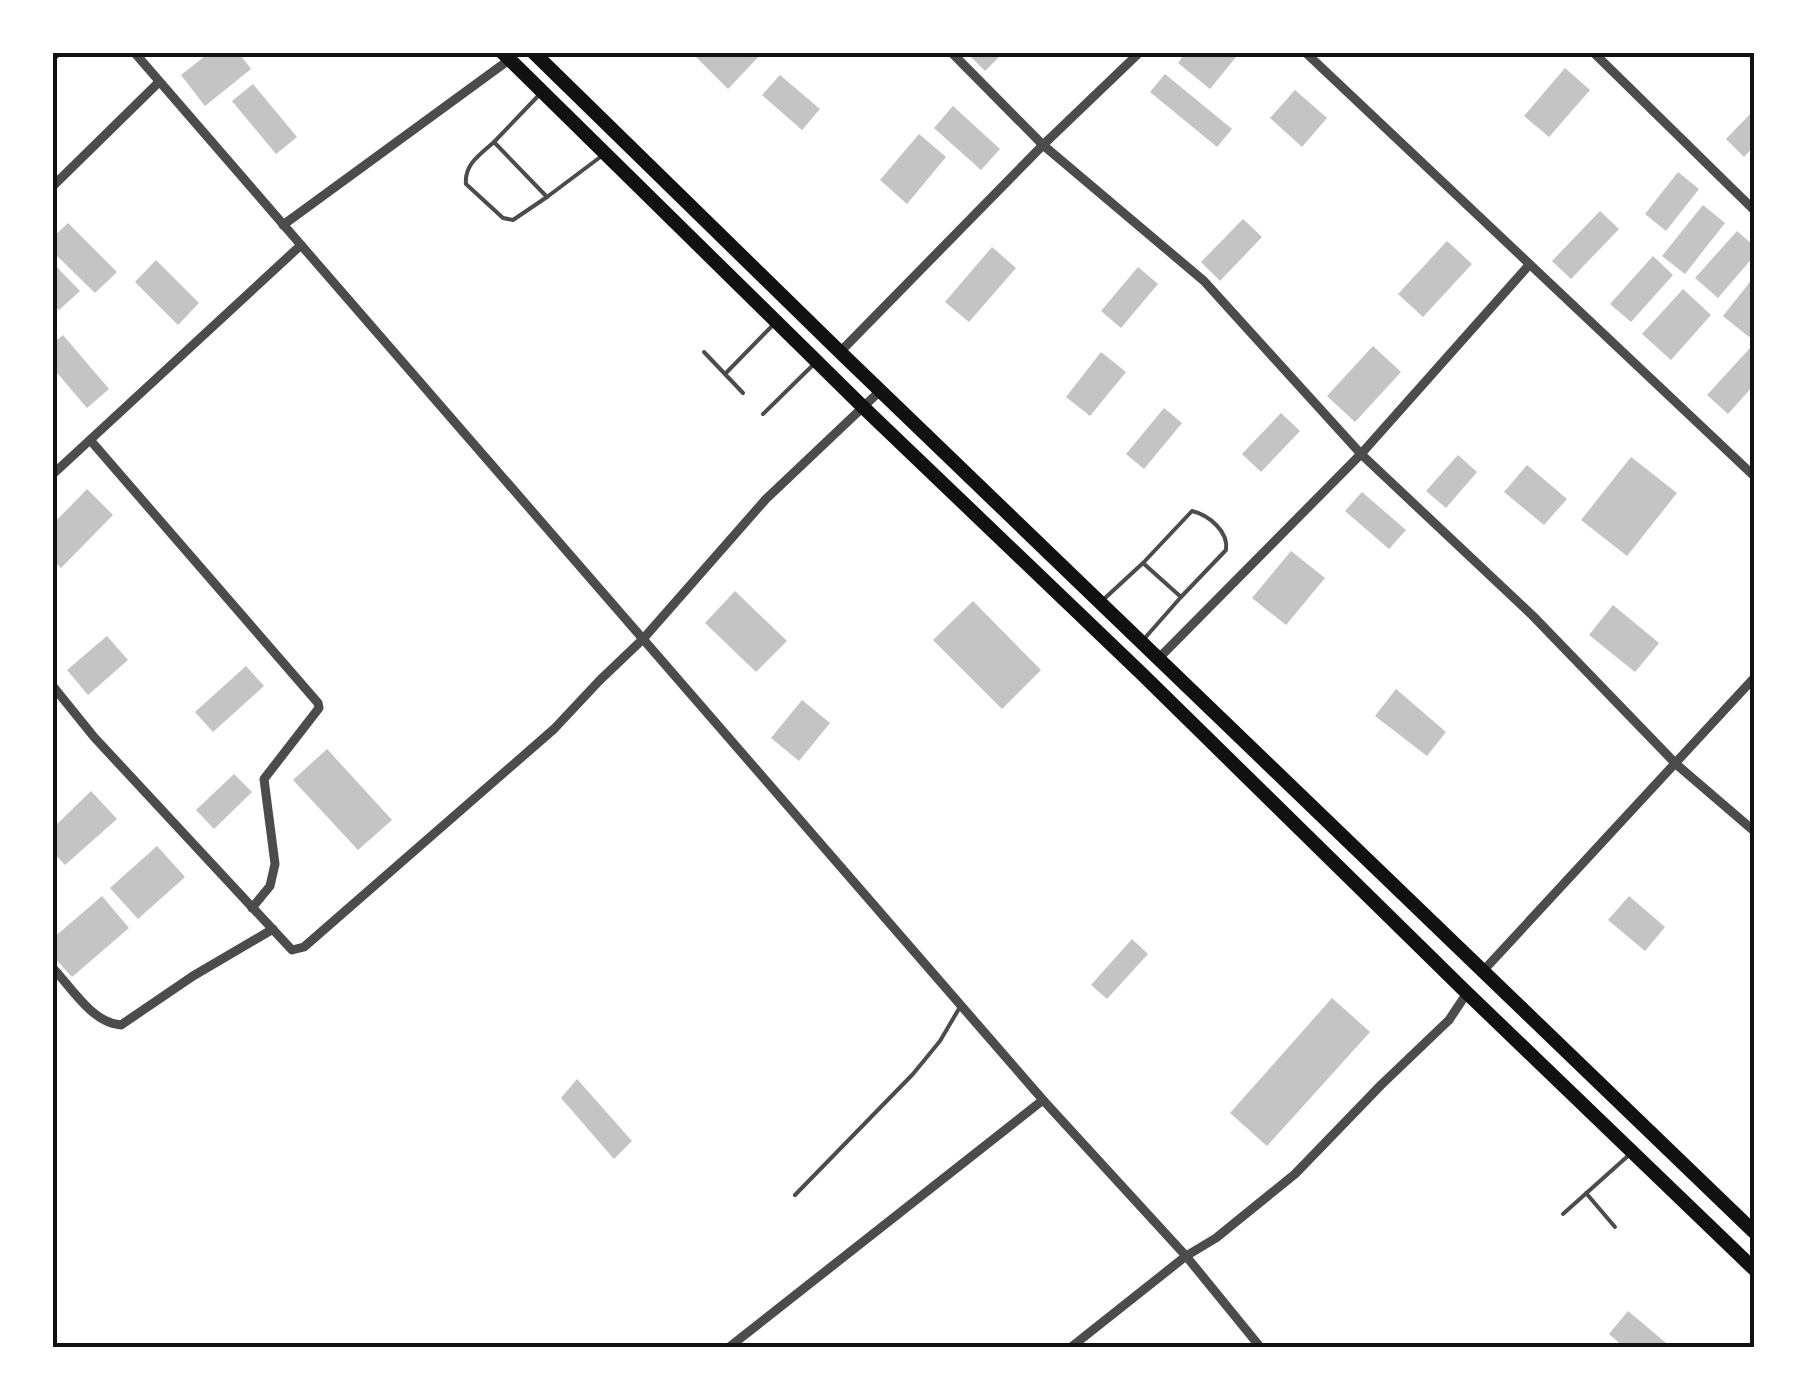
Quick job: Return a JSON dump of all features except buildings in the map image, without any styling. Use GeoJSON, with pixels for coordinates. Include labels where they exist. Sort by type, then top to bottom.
{"type":"FeatureCollection","features":[{"type":"Feature","properties":{"kind":"highway"},"geometry":{"type":"LineString","coordinates":[[533,52],[1754,1232]]}},
{"type":"Feature","properties":{"kind":"highway"},"geometry":{"type":"LineString","coordinates":[[505,56],[1754,1269]]}},
{"type":"Feature","properties":{"kind":"street"},"geometry":{"type":"LineString","coordinates":[[134,52],[1043,1100],[1186,1256],[1261,1348]]}},
{"type":"Feature","properties":{"kind":"street"},"geometry":{"type":"LineString","coordinates":[[951,52],[1044,145],[1204,281],[1361,454],[1533,616],[1676,764],[1754,831]]}},
{"type":"Feature","properties":{"kind":"street"},"geometry":{"type":"LineString","coordinates":[[840,352],[1140,52]]}},
{"type":"Feature","properties":{"kind":"street"},"geometry":{"type":"LineString","coordinates":[[1305,52],[1754,476]]}},
{"type":"Feature","properties":{"kind":"street"},"geometry":{"type":"LineString","coordinates":[[1593,52],[1754,210]]}},
{"type":"Feature","properties":{"kind":"street"},"geometry":{"type":"LineString","coordinates":[[283,225],[505,56]]}},
{"type":"Feature","properties":{"kind":"street"},"geometry":{"type":"LineString","coordinates":[[52,187],[159,82]]}},
{"type":"Feature","properties":{"kind":"street"},"geometry":{"type":"LineString","coordinates":[[52,476],[301,245]]}},
{"type":"Feature","properties":{"kind":"street"},"geometry":{"type":"LineString","coordinates":[[1158,659],[1361,454],[1530,265]]}},
{"type":"Feature","properties":{"kind":"street"},"geometry":{"type":"LineString","coordinates":[[52,685],[94,737],[292,950],[304,946],[554,729],[643,639],[766,498],[880,391]]}},
{"type":"Feature","properties":{"kind":"street"},"geometry":{"type":"LineString","coordinates":[[91,441],[318,703],[319,708],[264,779],[276,864],[270,886],[252,908]]}},
{"type":"Feature","properties":{"kind":"street"},"geometry":{"type":"LineString","coordinates":[[1483,971],[1754,678]]}},
{"type":"Feature","properties":{"kind":"street"},"geometry":{"type":"LineString","coordinates":[[52,967],[98,1018],[121,1025],[193,976],[273,930]]}},
{"type":"Feature","properties":{"kind":"street"},"geometry":{"type":"LineString","coordinates":[[1070,1348],[1295,1174],[1448,1020],[1467,993]]}},
{"type":"Feature","properties":{"kind":"street"},"geometry":{"type":"LineString","coordinates":[[728,1348],[1043,1100]]}},
{"type":"Feature","properties":{"kind":"lane"},"geometry":{"type":"LineString","coordinates":[[542,92],[469,166],[466,184],[503,218],[513,220],[605,153]]}},
{"type":"Feature","properties":{"kind":"lane"},"geometry":{"type":"LineString","coordinates":[[494,142],[548,197]]}},
{"type":"Feature","properties":{"kind":"lane"},"geometry":{"type":"LineString","coordinates":[[725,374],[777,322]]}},
{"type":"Feature","properties":{"kind":"lane"},"geometry":{"type":"LineString","coordinates":[[704,352],[742,393]]}},
{"type":"Feature","properties":{"kind":"lane"},"geometry":{"type":"LineString","coordinates":[[763,414],[817,361]]}},
{"type":"Feature","properties":{"kind":"lane"},"geometry":{"type":"LineString","coordinates":[[1100,603],[1192,511],[1202,514],[1223,533],[1226,550],[1141,642]]}},
{"type":"Feature","properties":{"kind":"lane"},"geometry":{"type":"LineString","coordinates":[[1143,563],[1181,597]]}},
{"type":"Feature","properties":{"kind":"lane"},"geometry":{"type":"LineString","coordinates":[[795,1194],[913,1074],[940,1041],[961,1005]]}},
{"type":"Feature","properties":{"kind":"lane"},"geometry":{"type":"LineString","coordinates":[[1563,1214],[1633,1152]]}},
{"type":"Feature","properties":{"kind":"lane"},"geometry":{"type":"LineString","coordinates":[[1586,1193],[1616,1226]]}}]}
